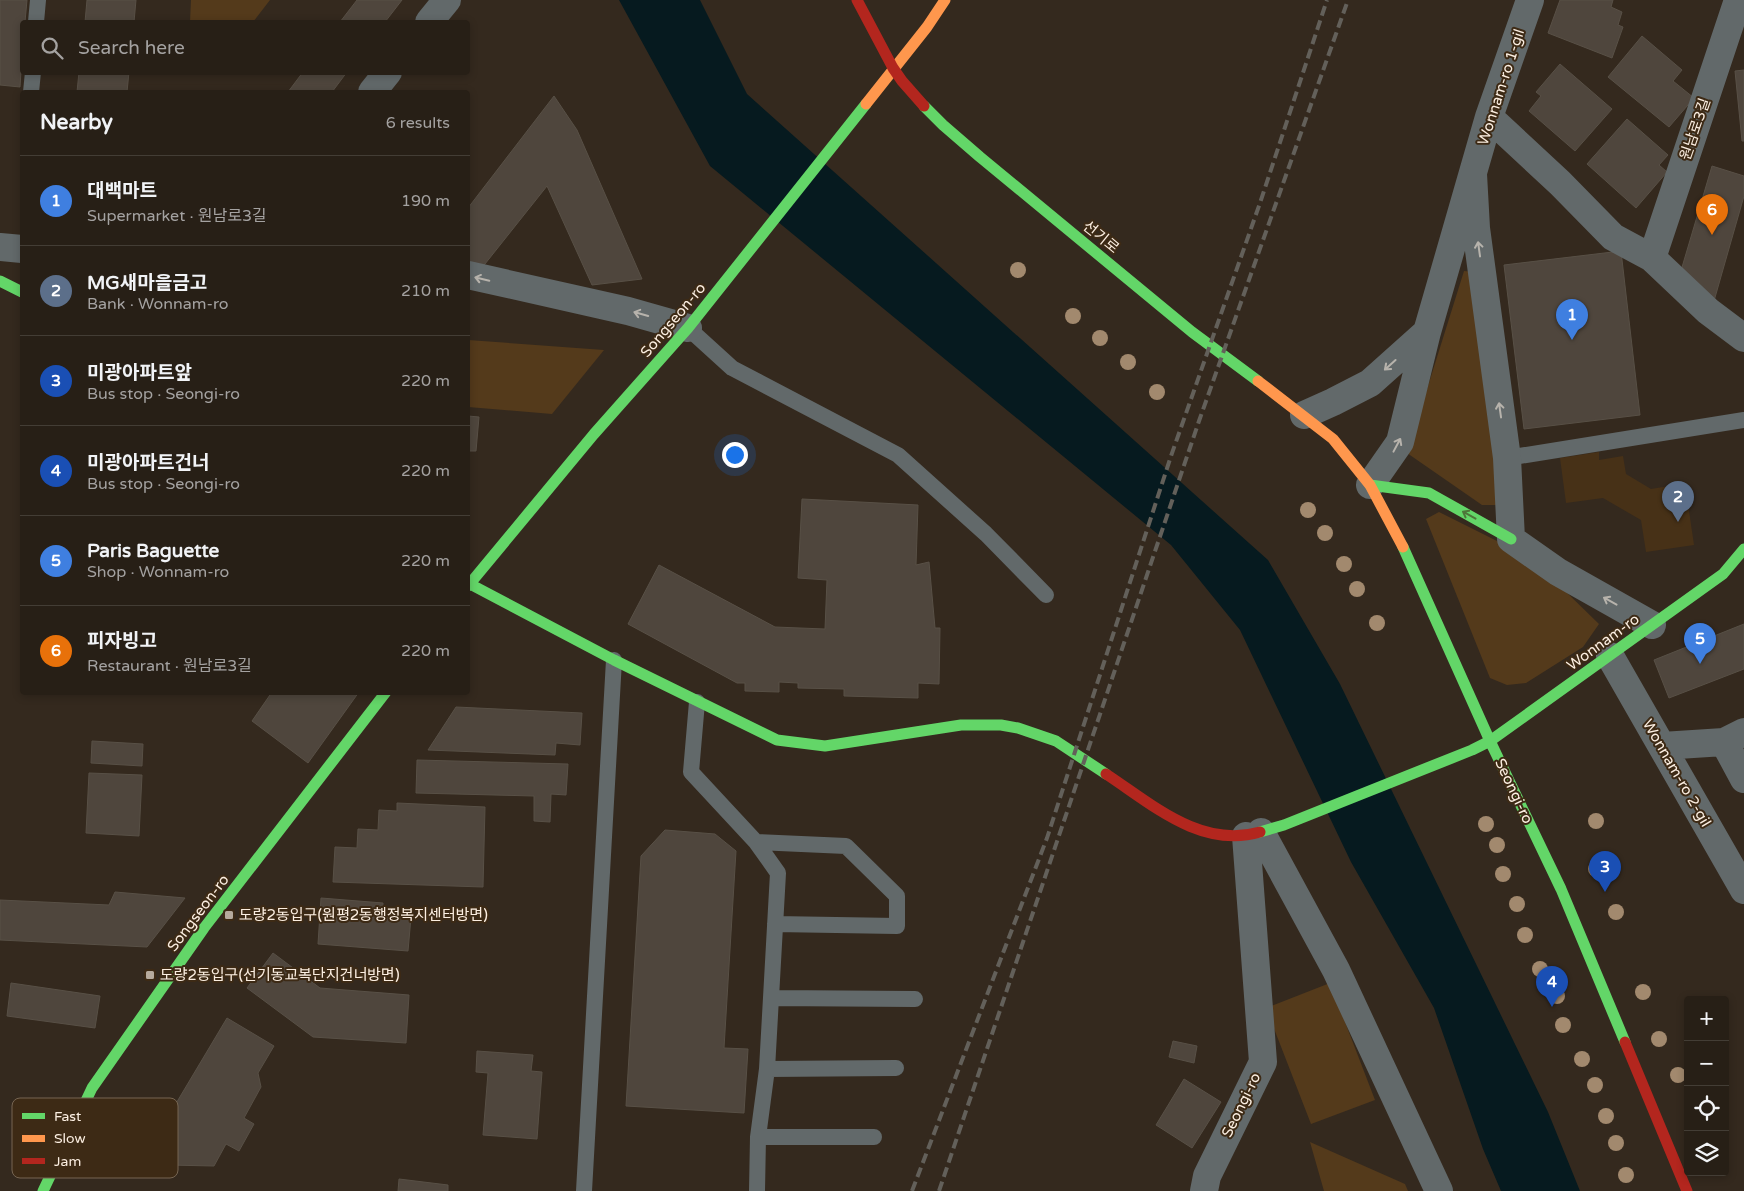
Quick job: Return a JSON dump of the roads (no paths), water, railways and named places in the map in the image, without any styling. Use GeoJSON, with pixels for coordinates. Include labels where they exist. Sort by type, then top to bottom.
{"type":"FeatureCollection","features":[{"type":"Feature","properties":{"kind":"main road","name":"선기로"},"geometry":{"type":"LineString","coordinates":[[857,0],[893,68],[916,97],[943,125],[1192,332],[1304,415]]}},
{"type":"Feature","properties":{"kind":"main road","name":"Songseon-ro"},"geometry":{"type":"LineString","coordinates":[[470,583],[594,434],[688,328],[927,27],[945,0]]}},
{"type":"Feature","properties":{"kind":"main road"},"geometry":{"type":"LineString","coordinates":[[0,281],[20,291]]}},
{"type":"Feature","properties":{"kind":"main road","name":"Seongi-ro"},"geometry":{"type":"LineString","coordinates":[[1304,415],[1333,439],[1370,485],[1404,549],[1490,741],[1561,889],[1687,1191]]}},
{"type":"Feature","properties":{"kind":"main road"},"geometry":{"type":"LineString","coordinates":[[1370,485],[1429,493],[1512,539]]}},
{"type":"Feature","properties":{"kind":"main road","name":"Wonnam-ro"},"geometry":{"type":"LineString","coordinates":[[470,586],[697,702],[777,740],[825,746],[961,725],[984,724],[1018,728],[1056,741],[1179,822],[1207,833],[1232,837],[1254,834],[1284,825],[1472,750],[1490,741],[1723,574],[1744,549]]}},
{"type":"Feature","properties":{"kind":"main road","name":"Songseon-ro"},"geometry":{"type":"LineString","coordinates":[[87,1098],[92,1088],[204,928],[384,695]]}},
{"type":"Feature","properties":{"kind":"main road","name":"Songseon-ro"},"geometry":{"type":"LineString","coordinates":[[43,1191],[49,1178]]}},
{"type":"Feature","properties":{"kind":"street"},"geometry":{"type":"LineString","coordinates":[[431,20],[447,0]]}},
{"type":"Feature","properties":{"kind":"street","name":"Wonnam-ro 1-gil"},"geometry":{"type":"LineString","coordinates":[[1370,485],[1400,442],[1427,332],[1489,117],[1530,0]]}},
{"type":"Feature","properties":{"kind":"street","name":"원남로3길"},"geometry":{"type":"LineString","coordinates":[[1652,258],[1738,0]]}},
{"type":"Feature","properties":{"kind":"street"},"geometry":{"type":"LineString","coordinates":[[374,90],[386,75]]}},
{"type":"Feature","properties":{"kind":"street"},"geometry":{"type":"LineString","coordinates":[[1489,117],[1560,183],[1613,237],[1652,258],[1708,311],[1744,338]]}},
{"type":"Feature","properties":{"kind":"street"},"geometry":{"type":"LineString","coordinates":[[1473,174],[1476,228],[1507,458],[1512,539],[1558,572],[1652,625]]}},
{"type":"Feature","properties":{"kind":"street"},"geometry":{"type":"LineString","coordinates":[[0,248],[20,249]]}},
{"type":"Feature","properties":{"kind":"street"},"geometry":{"type":"LineString","coordinates":[[470,275],[628,311],[688,328]]}},
{"type":"Feature","properties":{"kind":"street"},"geometry":{"type":"LineString","coordinates":[[1304,415],[1370,383],[1427,332]]}},
{"type":"Feature","properties":{"kind":"street","name":"Wonnam-ro 2-gil"},"geometry":{"type":"LineString","coordinates":[[1610,656],[1744,890]]}},
{"type":"Feature","properties":{"kind":"street"},"geometry":{"type":"LineString","coordinates":[[1662,746],[1734,737],[1744,779]]}},
{"type":"Feature","properties":{"kind":"street"},"geometry":{"type":"LineString","coordinates":[[1254,834],[1336,970],[1439,1191]]}},
{"type":"Feature","properties":{"kind":"street","name":"Seongi-ro"},"geometry":{"type":"LineString","coordinates":[[1204,1191],[1207,1176],[1263,1062],[1254,834]]}},
{"type":"Feature","properties":{"kind":"lane"},"geometry":{"type":"LineString","coordinates":[[36,20],[38,0]]}},
{"type":"Feature","properties":{"kind":"lane"},"geometry":{"type":"LineString","coordinates":[[31,90],[33,75]]}},
{"type":"Feature","properties":{"kind":"lane"},"geometry":{"type":"LineString","coordinates":[[688,328],[732,368],[898,454],[986,534],[1046,595]]}},
{"type":"Feature","properties":{"kind":"lane"},"geometry":{"type":"LineString","coordinates":[[1507,458],[1744,420]]}},
{"type":"Feature","properties":{"kind":"lane"},"geometry":{"type":"LineString","coordinates":[[584,1191],[614,660]]}},
{"type":"Feature","properties":{"kind":"lane"},"geometry":{"type":"LineString","coordinates":[[697,702],[691,772],[756,842],[778,873],[767,1069],[758,1137],[756,1191]]}},
{"type":"Feature","properties":{"kind":"lane"},"geometry":{"type":"LineString","coordinates":[[756,842],[846,846],[897,896],[897,926],[775,924]]}},
{"type":"Feature","properties":{"kind":"lane"},"geometry":{"type":"LineString","coordinates":[[771,998],[915,999]]}},
{"type":"Feature","properties":{"kind":"lane"},"geometry":{"type":"LineString","coordinates":[[767,1069],[896,1068]]}},
{"type":"Feature","properties":{"kind":"lane"},"geometry":{"type":"LineString","coordinates":[[758,1137],[874,1137]]}},
{"type":"Feature","properties":{"kind":"water"},"geometry":{"type":"Polygon","coordinates":[[[619,0],[700,0],[747,94],[1268,560],[1340,684],[1548,1112],[1580,1191],[1501,1191],[1483,1149],[1434,1008],[1351,862],[1240,630],[1171,545],[710,166],[619,0]]]}},
{"type":"Feature","properties":{"kind":"railway"},"geometry":{"type":"LineString","coordinates":[[912,1191],[1047,838],[1171,456],[1260,203],[1327,0]]}},
{"type":"Feature","properties":{"kind":"railway"},"geometry":{"type":"LineString","coordinates":[[939,1191],[1199,421],[1348,0]]}},
{"type":"Feature","properties":{"kind":"place","name":"피자빙고"},"geometry":{"type":"Point","coordinates":[1712,235]}},
{"type":"Feature","properties":{"kind":"place","name":"대백마트"},"geometry":{"type":"Point","coordinates":[1572,340]}},
{"type":"Feature","properties":{"kind":"place","name":"MG새마을금고"},"geometry":{"type":"Point","coordinates":[1678,522]}},
{"type":"Feature","properties":{"kind":"place","name":"Paris Baguette"},"geometry":{"type":"Point","coordinates":[1700,664]}},
{"type":"Feature","properties":{"kind":"place","name":"미광아파트앞"},"geometry":{"type":"Point","coordinates":[1605,892]}},
{"type":"Feature","properties":{"kind":"place","name":"도량2동입구(원평2동행정복지센터방면)"},"geometry":{"type":"Point","coordinates":[229,915]}},
{"type":"Feature","properties":{"kind":"place","name":"도량2동입구(선기동교복단지건너방면)"},"geometry":{"type":"Point","coordinates":[150,975]}},
{"type":"Feature","properties":{"kind":"place","name":"미광아파트건너"},"geometry":{"type":"Point","coordinates":[1552,1007]}}]}
